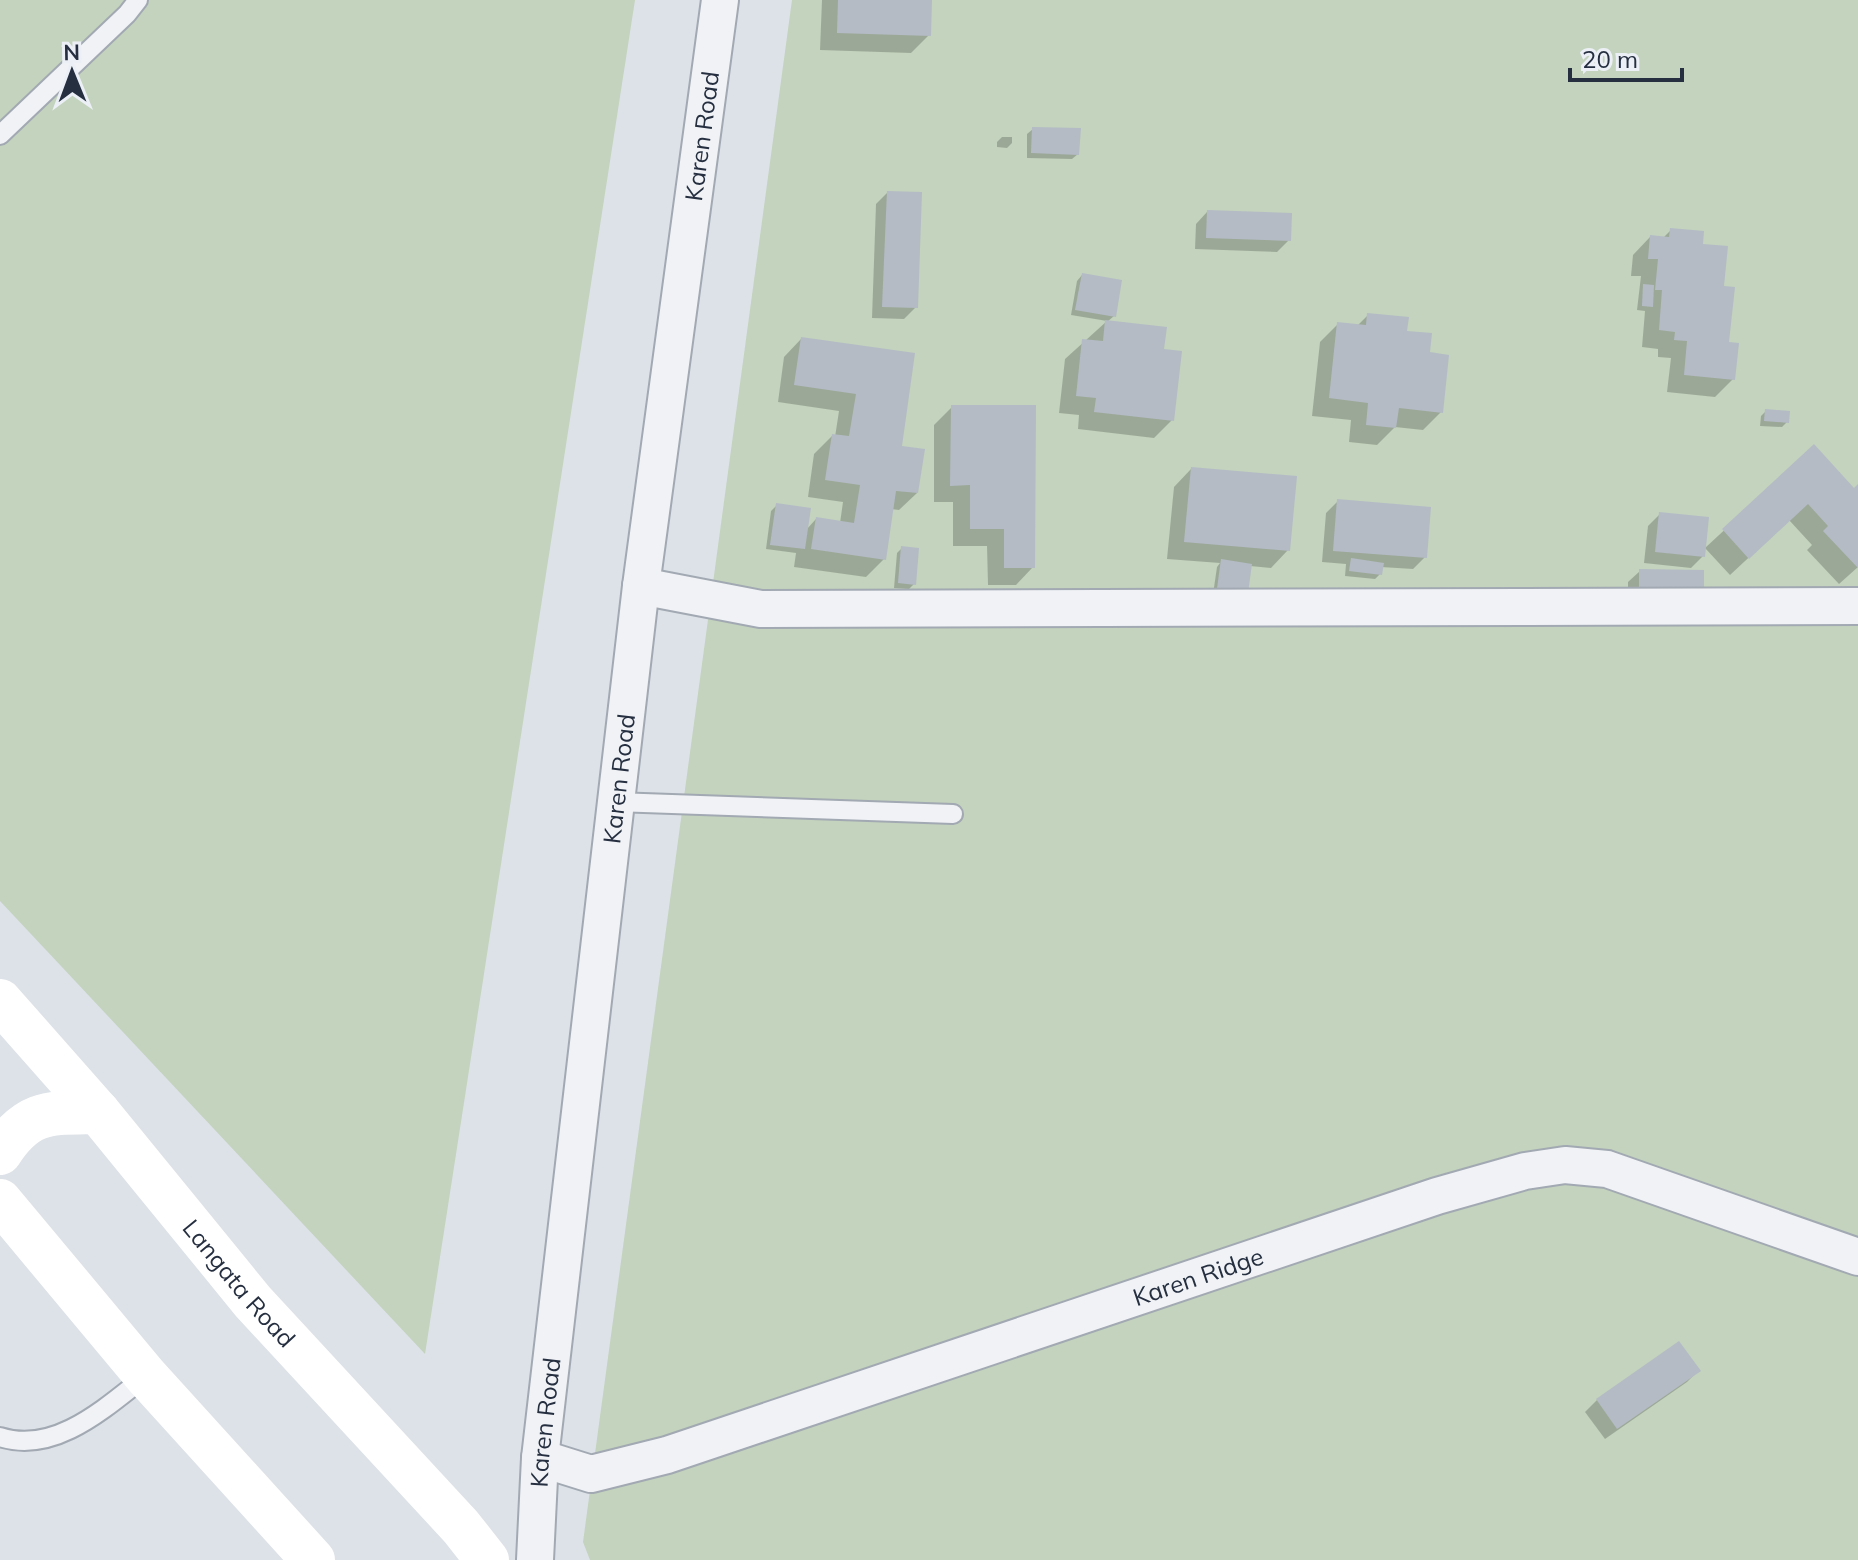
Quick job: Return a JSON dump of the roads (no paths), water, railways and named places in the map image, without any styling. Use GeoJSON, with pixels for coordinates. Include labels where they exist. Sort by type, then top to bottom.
{"type":"FeatureCollection","features":[{"type":"Feature","properties":{"kind":"main road","name":"Langata Road"},"geometry":{"type":"LineString","coordinates":[[0,1001],[98,1112],[253,1302],[461,1527],[487,1560]]}},
{"type":"Feature","properties":{"kind":"main road"},"geometry":{"type":"LineString","coordinates":[[0,1153],[23,1126],[43,1114],[98,1112]]}},
{"type":"Feature","properties":{"kind":"main road"},"geometry":{"type":"LineString","coordinates":[[0,1201],[146,1376],[313,1560]]}},
{"type":"Feature","properties":{"kind":"street","name":"Karen Road"},"geometry":{"type":"LineString","coordinates":[[535,1560],[540,1458],[615,802],[720,0]]}},
{"type":"Feature","properties":{"kind":"street"},"geometry":{"type":"LineString","coordinates":[[641,586],[761,609],[1858,606]]}},
{"type":"Feature","properties":{"kind":"street","name":"Karen Ridge"},"geometry":{"type":"LineString","coordinates":[[540,1458],[591,1474],[667,1455],[1437,1196],[1525,1171],[1565,1165],[1607,1169],[1858,1257]]}},
{"type":"Feature","properties":{"kind":"lane"},"geometry":{"type":"LineString","coordinates":[[0,135],[138,0]]}},
{"type":"Feature","properties":{"kind":"lane"},"geometry":{"type":"LineString","coordinates":[[615,802],[953,814]]}},
{"type":"Feature","properties":{"kind":"lane"},"geometry":{"type":"LineString","coordinates":[[0,1437],[33,1440],[83,1425],[146,1376]]}}]}
